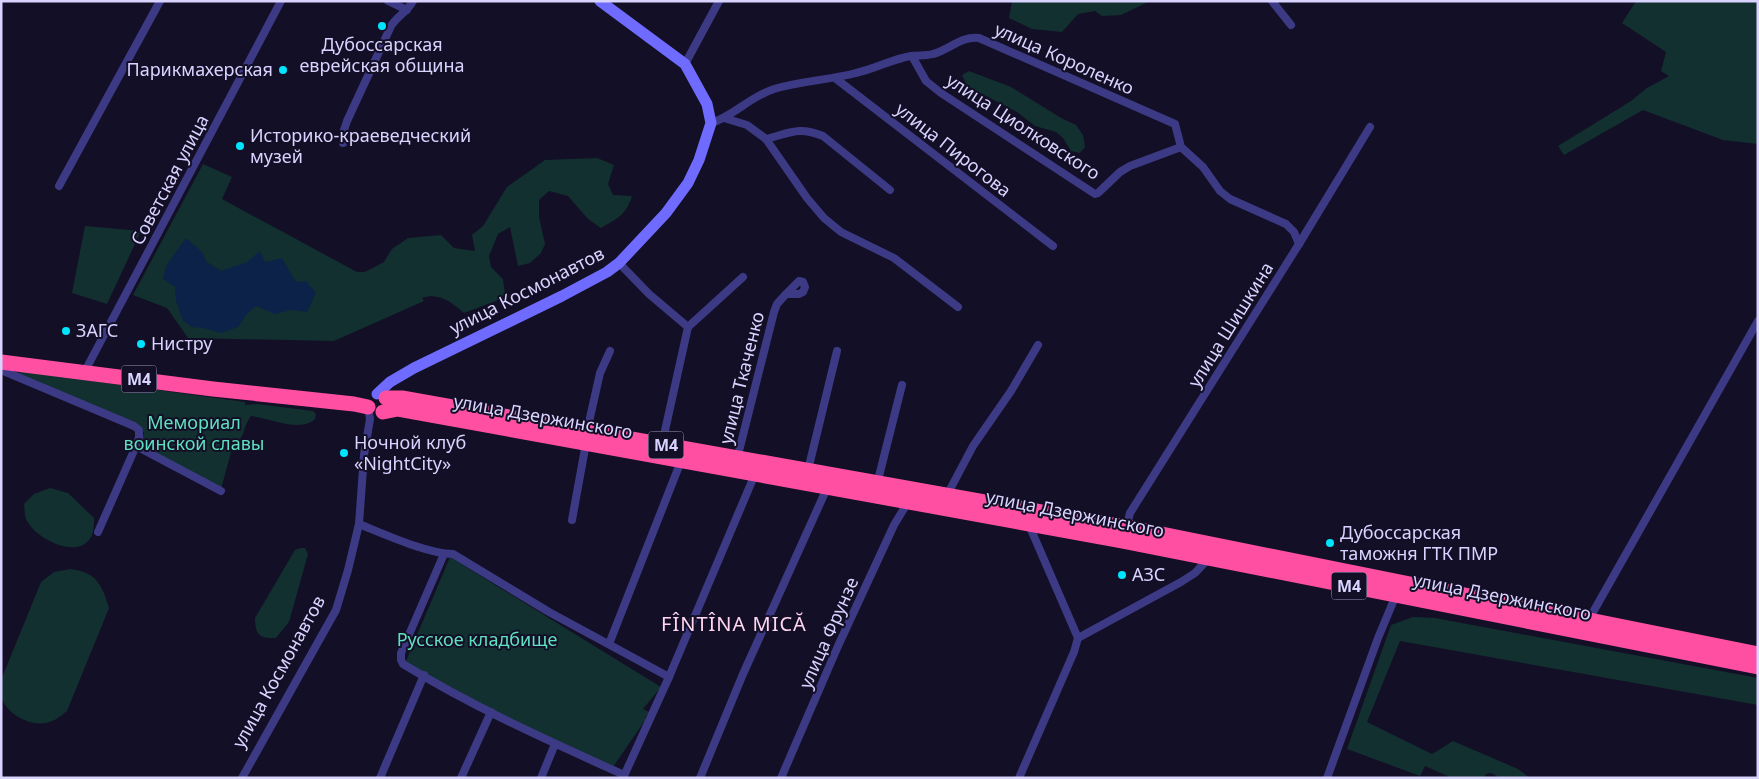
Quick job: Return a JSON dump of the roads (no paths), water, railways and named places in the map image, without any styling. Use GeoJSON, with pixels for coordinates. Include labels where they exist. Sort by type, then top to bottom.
{"type":"FeatureCollection","features":[{"type":"Feature","properties":{"kind":"highway","name":"улица Дзержинского"},"geometry":{"type":"LineString","coordinates":[[1,362],[212,389],[373,406],[402,398],[587,437],[681,461],[908,502],[943,501],[1124,534],[1586,627],[1758,667]]}},
{"type":"Feature","properties":{"kind":"highway","name":"улица Дзержинского"},"geometry":{"type":"LineString","coordinates":[[587,437],[662,444],[737,459],[808,470],[877,484],[1029,525],[1124,534],[1208,559],[1396,595],[1758,654]]}},
{"type":"Feature","properties":{"kind":"street"},"geometry":{"type":"LineString","coordinates":[[59,186],[160,1]]}},
{"type":"Feature","properties":{"kind":"street","name":"Советская улица"},"geometry":{"type":"LineString","coordinates":[[85,372],[281,1]]}},
{"type":"Feature","properties":{"kind":"street"},"geometry":{"type":"LineString","coordinates":[[388,1],[407,10]]}},
{"type":"Feature","properties":{"kind":"street"},"geometry":{"type":"LineString","coordinates":[[343,143],[343,133],[347,121],[390,26],[402,16],[413,1]]}},
{"type":"Feature","properties":{"kind":"street"},"geometry":{"type":"LineString","coordinates":[[600,1],[685,64],[707,104],[711,122]]}},
{"type":"Feature","properties":{"kind":"street"},"geometry":{"type":"LineString","coordinates":[[685,64],[718,1]]}},
{"type":"Feature","properties":{"kind":"street"},"geometry":{"type":"LineString","coordinates":[[1272,1],[1291,25]]}},
{"type":"Feature","properties":{"kind":"street","name":"улица Короленко"},"geometry":{"type":"LineString","coordinates":[[711,122],[724,118],[741,105],[772,90],[859,73],[896,59],[939,53],[966,38],[979,38],[1175,124],[1181,147]]}},
{"type":"Feature","properties":{"kind":"street","name":"улица Циолковского"},"geometry":{"type":"LineString","coordinates":[[912,56],[926,81],[941,93],[1095,194],[1120,172],[1130,166],[1181,147]]}},
{"type":"Feature","properties":{"kind":"street","name":"улица Пирогова"},"geometry":{"type":"LineString","coordinates":[[836,78],[1053,246]]}},
{"type":"Feature","properties":{"kind":"street"},"geometry":{"type":"LineString","coordinates":[[724,118],[747,125],[766,139],[824,218],[841,232],[894,258],[958,307]]}},
{"type":"Feature","properties":{"kind":"street","name":"улица Космонавтов"},"geometry":{"type":"LineString","coordinates":[[242,778],[336,610],[359,524],[364,455],[373,406],[390,382],[414,368],[594,280],[619,263],[678,199],[699,160],[711,122]]}},
{"type":"Feature","properties":{"kind":"street","name":"улица Шишкина"},"geometry":{"type":"LineString","coordinates":[[1124,534],[1134,507],[1370,127]]}},
{"type":"Feature","properties":{"kind":"street"},"geometry":{"type":"LineString","coordinates":[[766,139],[791,131],[803,130],[814,132],[823,136],[890,190]]}},
{"type":"Feature","properties":{"kind":"street"},"geometry":{"type":"LineString","coordinates":[[1181,147],[1203,167],[1220,191],[1230,199],[1286,224],[1294,232],[1299,244]]}},
{"type":"Feature","properties":{"kind":"street"},"geometry":{"type":"LineString","coordinates":[[619,263],[649,294],[688,327]]}},
{"type":"Feature","properties":{"kind":"street"},"geometry":{"type":"LineString","coordinates":[[662,444],[688,327],[743,277]]}},
{"type":"Feature","properties":{"kind":"street","name":"улица Ткаченко"},"geometry":{"type":"LineString","coordinates":[[737,459],[777,304],[786,294]]}},
{"type":"Feature","properties":{"kind":"street"},"geometry":{"type":"LineString","coordinates":[[1586,627],[1758,321]]}},
{"type":"Feature","properties":{"kind":"street"},"geometry":{"type":"LineString","coordinates":[[943,501],[973,446],[1011,391],[1038,345]]}},
{"type":"Feature","properties":{"kind":"street"},"geometry":{"type":"LineString","coordinates":[[572,520],[600,373],[610,351]]}},
{"type":"Feature","properties":{"kind":"street"},"geometry":{"type":"LineString","coordinates":[[808,470],[837,351]]}},
{"type":"Feature","properties":{"kind":"street"},"geometry":{"type":"LineString","coordinates":[[1,370],[134,426],[139,430],[136,446],[98,532]]}},
{"type":"Feature","properties":{"kind":"street"},"geometry":{"type":"LineString","coordinates":[[877,484],[902,385]]}},
{"type":"Feature","properties":{"kind":"street"},"geometry":{"type":"LineString","coordinates":[[136,446],[221,491]]}},
{"type":"Feature","properties":{"kind":"street"},"geometry":{"type":"LineString","coordinates":[[608,644],[681,461]]}},
{"type":"Feature","properties":{"kind":"street"},"geometry":{"type":"LineString","coordinates":[[444,554],[401,653],[401,660],[404,664],[491,712],[623,776],[669,677],[755,474]]}},
{"type":"Feature","properties":{"kind":"street"},"geometry":{"type":"LineString","coordinates":[[700,778],[743,674],[827,488]]}},
{"type":"Feature","properties":{"kind":"street","name":"улица Фрунзе"},"geometry":{"type":"LineString","coordinates":[[782,778],[838,646],[894,525],[908,502]]}},
{"type":"Feature","properties":{"kind":"street"},"geometry":{"type":"LineString","coordinates":[[359,524],[444,554],[453,554],[542,608],[669,677]]}},
{"type":"Feature","properties":{"kind":"street"},"geometry":{"type":"LineString","coordinates":[[1019,778],[1074,652],[1078,638],[1029,525]]}},
{"type":"Feature","properties":{"kind":"street"},"geometry":{"type":"LineString","coordinates":[[1078,638],[1181,582],[1196,572],[1208,559]]}},
{"type":"Feature","properties":{"kind":"street"},"geometry":{"type":"LineString","coordinates":[[1326,778],[1381,628],[1396,595]]}},
{"type":"Feature","properties":{"kind":"street"},"geometry":{"type":"LineString","coordinates":[[380,778],[424,676]]}},
{"type":"Feature","properties":{"kind":"street"},"geometry":{"type":"LineString","coordinates":[[461,778],[491,712]]}},
{"type":"Feature","properties":{"kind":"street"},"geometry":{"type":"LineString","coordinates":[[541,778],[555,744]]}},
{"type":"Feature","properties":{"kind":"water"},"geometry":{"type":"Polygon","coordinates":[[[186,238],[202,252],[207,262],[221,271],[247,262],[260,251],[265,262],[282,258],[296,282],[306,281],[316,293],[307,312],[291,310],[275,314],[256,306],[246,315],[238,327],[221,333],[192,327],[183,321],[176,301],[175,287],[163,279],[166,266],[186,238]]]}},
{"type":"Feature","properties":{"kind":"place","name":"Дубоссарская еврейская община"},"geometry":{"type":"Point","coordinates":[382,26]}},
{"type":"Feature","properties":{"kind":"place","name":"Парикмахерская"},"geometry":{"type":"Point","coordinates":[283,70]}},
{"type":"Feature","properties":{"kind":"place","name":"Историко-краеведческий музей"},"geometry":{"type":"Point","coordinates":[240,146]}},
{"type":"Feature","properties":{"kind":"place","name":"ЗАГС"},"geometry":{"type":"Point","coordinates":[66,331]}},
{"type":"Feature","properties":{"kind":"place","name":"Нистру"},"geometry":{"type":"Point","coordinates":[141,344]}},
{"type":"Feature","properties":{"kind":"place","name":"Ночной клуб «NightCity»"},"geometry":{"type":"Point","coordinates":[344,453]}},
{"type":"Feature","properties":{"kind":"place","name":"Дубоссарская таможня ГТК ПМР"},"geometry":{"type":"Point","coordinates":[1330,543]}},
{"type":"Feature","properties":{"kind":"place","name":"АЗС"},"geometry":{"type":"Point","coordinates":[1122,575]}},
{"type":"Feature","properties":{"kind":"district","name":"FÎNTÎNA MICĂ"},"geometry":{"type":"Point","coordinates":[734,624]}},
{"type":"Feature","properties":{"kind":"park label","name":"Мемориал воинской славы"},"geometry":{"type":"Point","coordinates":[194,433]}},
{"type":"Feature","properties":{"kind":"park label","name":"Русское кладбище"},"geometry":{"type":"Point","coordinates":[477,640]}}]}
